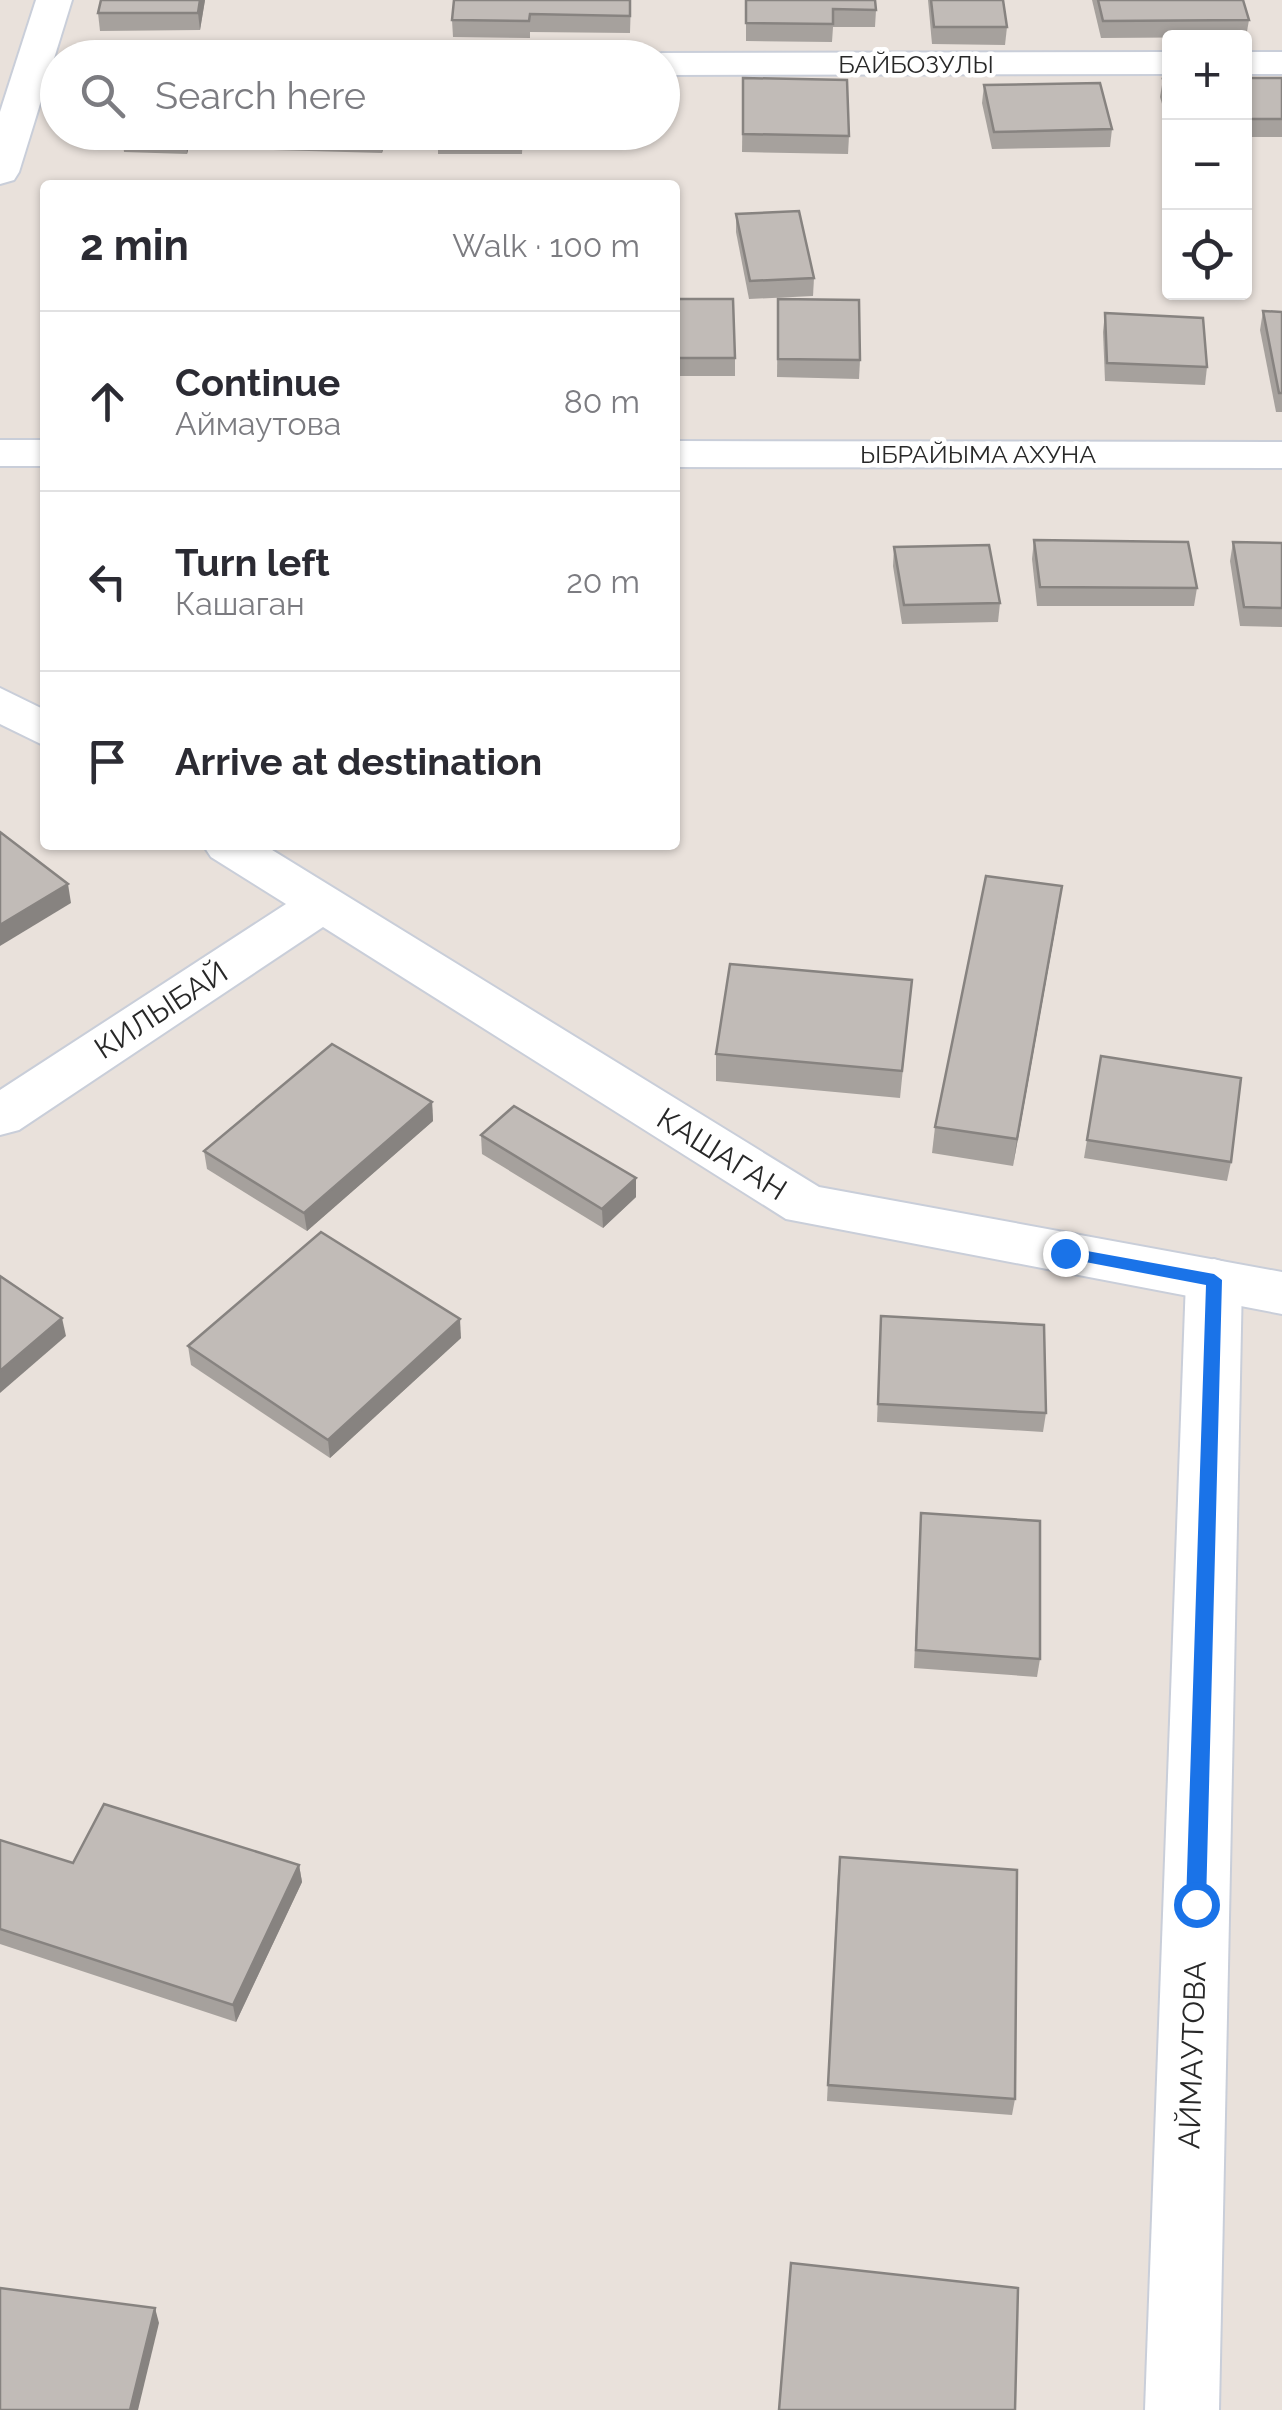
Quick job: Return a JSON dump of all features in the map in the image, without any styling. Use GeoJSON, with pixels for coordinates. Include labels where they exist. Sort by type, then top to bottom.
{"type":"FeatureCollection","features":[{"type":"Feature","properties":{"kind":"street"},"geometry":{"type":"LineString","coordinates":[[49,40],[54,0]]}},
{"type":"Feature","properties":{"kind":"street","name":"БАЙБОЗУЛЫ"},"geometry":{"type":"LineString","coordinates":[[680,64],[1162,63]]}},
{"type":"Feature","properties":{"kind":"street"},"geometry":{"type":"LineString","coordinates":[[1252,63],[1282,63]]}},
{"type":"Feature","properties":{"kind":"street"},"geometry":{"type":"LineString","coordinates":[[0,172],[40,79]]}},
{"type":"Feature","properties":{"kind":"street"},"geometry":{"type":"LineString","coordinates":[[0,453],[40,453]]}},
{"type":"Feature","properties":{"kind":"street","name":"ЫБРАЙЫМА АХУНА"},"geometry":{"type":"LineString","coordinates":[[680,454],[1282,455]]}},
{"type":"Feature","properties":{"kind":"street"},"geometry":{"type":"LineString","coordinates":[[0,703],[40,728]]}},
{"type":"Feature","properties":{"kind":"street","name":"КАШАГАН"},"geometry":{"type":"LineString","coordinates":[[236,850],[804,1205],[1282,1293]]}},
{"type":"Feature","properties":{"kind":"street","name":"КИЛЫБАЙ"},"geometry":{"type":"LineString","coordinates":[[0,1116],[322,904]]}},
{"type":"Feature","properties":{"kind":"street","name":"АЙМАУТОВА"},"geometry":{"type":"LineString","coordinates":[[1182,2410],[1214,1280]]}},
{"type":"Feature","properties":{"kind":"building"},"geometry":{"type":"Polygon","coordinates":[[[101,0],[200,0],[198,13],[98,13],[101,0]]]}},
{"type":"Feature","properties":{"kind":"building"},"geometry":{"type":"Polygon","coordinates":[[[454,0],[630,0],[630,16],[530,14],[529,21],[452,20],[454,0]]]}},
{"type":"Feature","properties":{"kind":"building"},"geometry":{"type":"Polygon","coordinates":[[[746,0],[875,0],[876,10],[833,9],[833,24],[746,23],[746,0]]]}},
{"type":"Feature","properties":{"kind":"building"},"geometry":{"type":"Polygon","coordinates":[[[931,0],[1003,0],[1007,27],[934,27],[931,0]]]}},
{"type":"Feature","properties":{"kind":"building"},"geometry":{"type":"Polygon","coordinates":[[[1098,0],[1243,0],[1249,20],[1103,21],[1098,0]]]}},
{"type":"Feature","properties":{"kind":"building"},"geometry":{"type":"Polygon","coordinates":[[[743,78],[847,80],[849,136],[743,134],[743,78]]]}},
{"type":"Feature","properties":{"kind":"building"},"geometry":{"type":"Polygon","coordinates":[[[1252,78],[1282,78],[1282,119],[1252,119],[1252,78]]]}},
{"type":"Feature","properties":{"kind":"building"},"geometry":{"type":"Polygon","coordinates":[[[1100,83],[1112,129],[994,132],[984,85],[1100,83]]]}},
{"type":"Feature","properties":{"kind":"building"},"geometry":{"type":"Polygon","coordinates":[[[799,211],[814,278],[750,281],[736,214],[799,211]]]}},
{"type":"Feature","properties":{"kind":"building"},"geometry":{"type":"Polygon","coordinates":[[[680,299],[733,299],[735,358],[680,358],[680,299]]]}},
{"type":"Feature","properties":{"kind":"building"},"geometry":{"type":"Polygon","coordinates":[[[778,299],[859,300],[860,360],[778,359],[778,299]]]}},
{"type":"Feature","properties":{"kind":"building"},"geometry":{"type":"Polygon","coordinates":[[[1263,311],[1282,312],[1282,393],[1279,393],[1263,311]]]}},
{"type":"Feature","properties":{"kind":"building"},"geometry":{"type":"Polygon","coordinates":[[[1105,313],[1203,318],[1207,367],[1107,363],[1105,313]]]}},
{"type":"Feature","properties":{"kind":"building"},"geometry":{"type":"Polygon","coordinates":[[[1034,540],[1188,542],[1197,588],[1040,587],[1034,540]]]}},
{"type":"Feature","properties":{"kind":"building"},"geometry":{"type":"Polygon","coordinates":[[[1233,542],[1282,543],[1282,608],[1244,607],[1233,542]]]}},
{"type":"Feature","properties":{"kind":"building"},"geometry":{"type":"Polygon","coordinates":[[[989,545],[1000,603],[904,605],[894,547],[989,545]]]}},
{"type":"Feature","properties":{"kind":"building"},"geometry":{"type":"Polygon","coordinates":[[[0,832],[68,884],[0,925],[0,832]]]}},
{"type":"Feature","properties":{"kind":"building"},"geometry":{"type":"Polygon","coordinates":[[[986,876],[1062,886],[1017,1139],[935,1127],[986,876]]]}},
{"type":"Feature","properties":{"kind":"building"},"geometry":{"type":"Polygon","coordinates":[[[730,964],[912,980],[902,1071],[716,1054],[730,964]]]}},
{"type":"Feature","properties":{"kind":"building"},"geometry":{"type":"Polygon","coordinates":[[[332,1044],[432,1102],[304,1213],[204,1151],[332,1044]]]}},
{"type":"Feature","properties":{"kind":"building"},"geometry":{"type":"Polygon","coordinates":[[[1101,1056],[1241,1078],[1231,1162],[1087,1140],[1101,1056]]]}},
{"type":"Feature","properties":{"kind":"building"},"geometry":{"type":"Polygon","coordinates":[[[514,1106],[636,1178],[602,1209],[481,1135],[514,1106]]]}},
{"type":"Feature","properties":{"kind":"building"},"geometry":{"type":"Polygon","coordinates":[[[321,1232],[460,1319],[328,1440],[188,1346],[321,1232]]]}},
{"type":"Feature","properties":{"kind":"building"},"geometry":{"type":"Polygon","coordinates":[[[0,1276],[62,1318],[0,1371],[0,1276]]]}},
{"type":"Feature","properties":{"kind":"building"},"geometry":{"type":"Polygon","coordinates":[[[881,1316],[1044,1325],[1046,1413],[878,1404],[881,1316]]]}},
{"type":"Feature","properties":{"kind":"building"},"geometry":{"type":"Polygon","coordinates":[[[921,1513],[1040,1521],[1040,1659],[916,1650],[921,1513]]]}},
{"type":"Feature","properties":{"kind":"building"},"geometry":{"type":"Polygon","coordinates":[[[104,1804],[299,1865],[233,2005],[0,1929],[0,1840],[73,1863],[104,1804]]]}},
{"type":"Feature","properties":{"kind":"building"},"geometry":{"type":"Polygon","coordinates":[[[840,1857],[1017,1870],[1015,2099],[828,2085],[840,1857]]]}},
{"type":"Feature","properties":{"kind":"building"},"geometry":{"type":"Polygon","coordinates":[[[791,2263],[1018,2288],[1015,2410],[779,2410],[791,2263]]]}},
{"type":"Feature","properties":{"kind":"building"},"geometry":{"type":"Polygon","coordinates":[[[0,2288],[155,2308],[130,2410],[0,2410],[0,2288]]]}},
{"type":"Feature","properties":{"kind":"route"},"geometry":{"type":"LineString","coordinates":[[1065,1253],[1214,1280],[1196,1904]]}}]}
